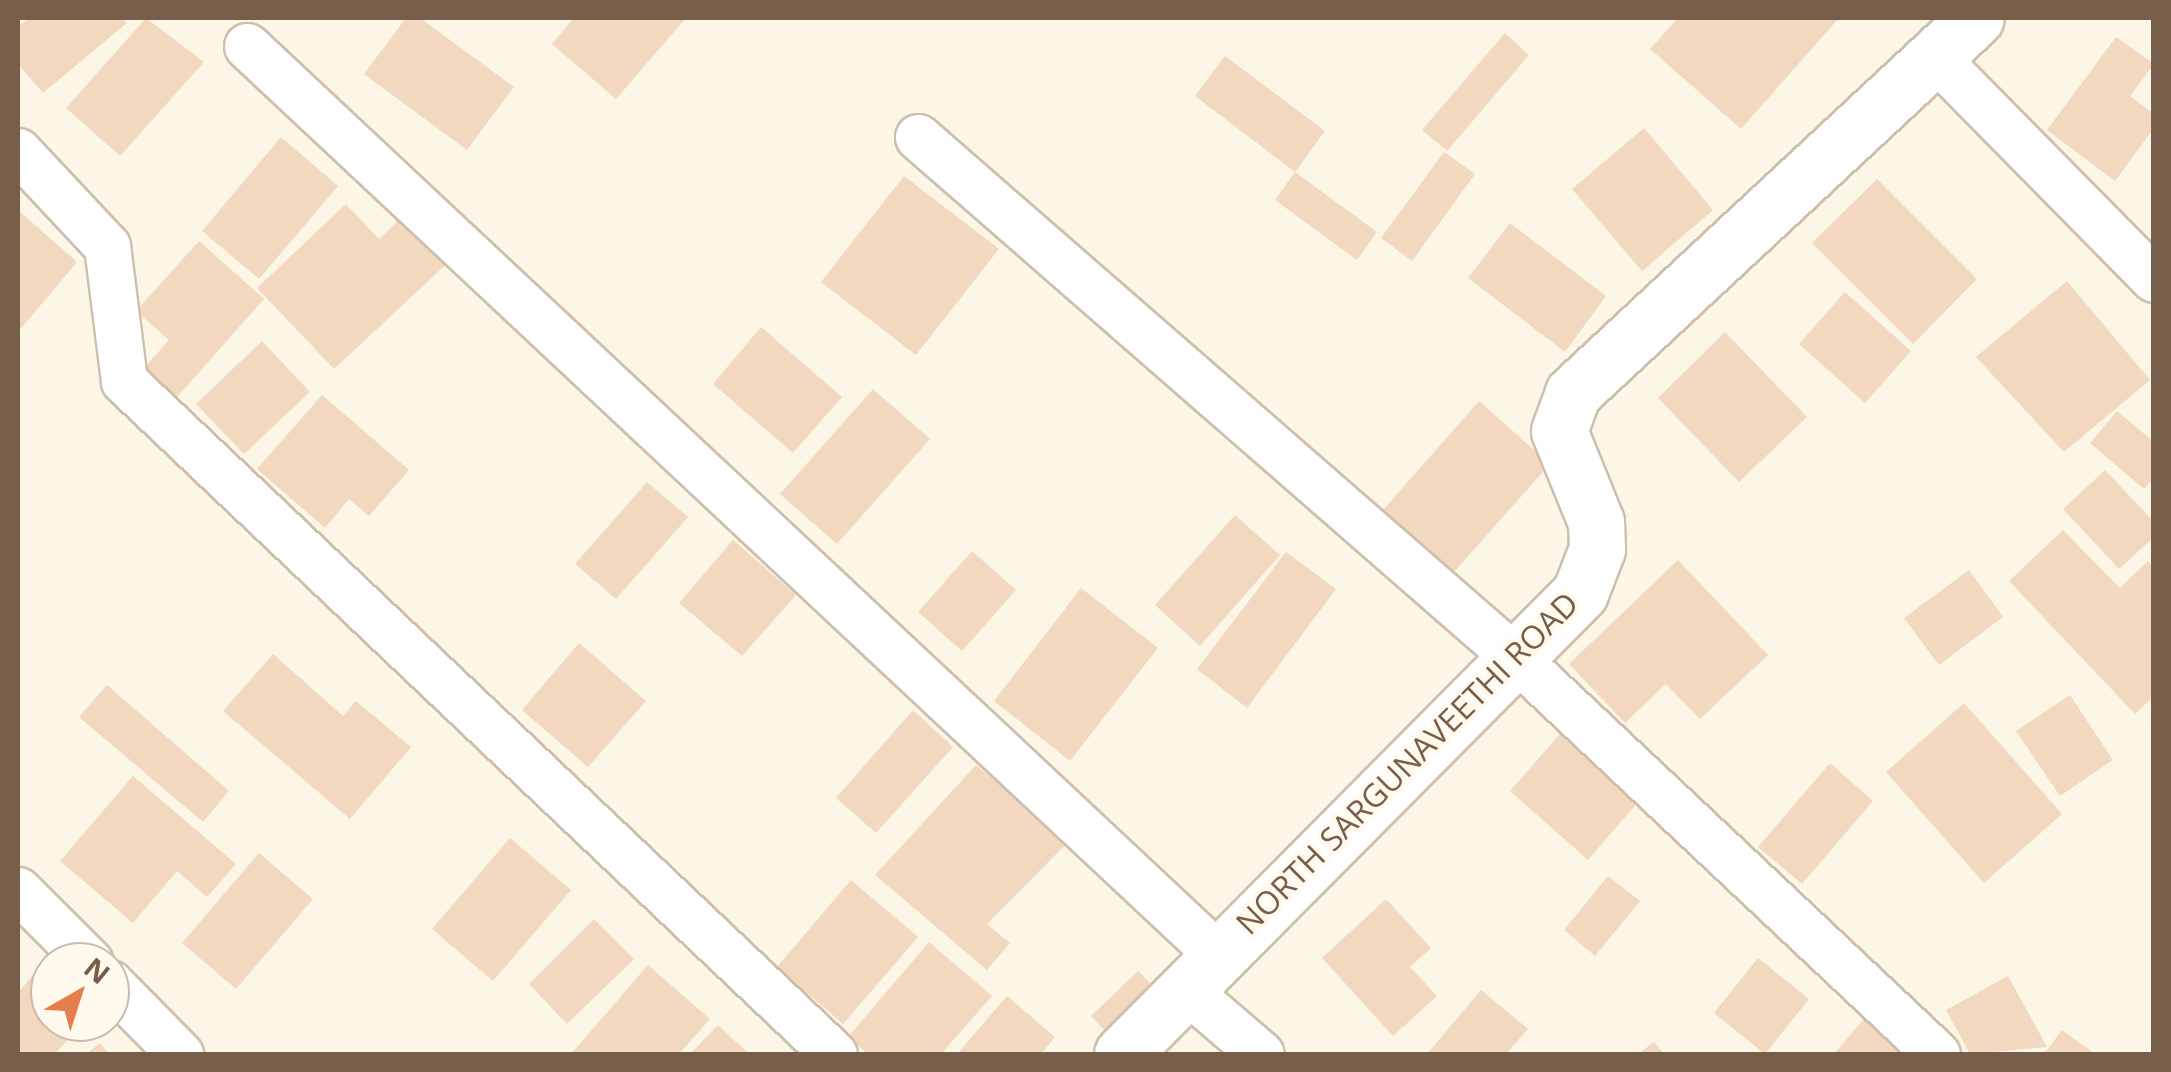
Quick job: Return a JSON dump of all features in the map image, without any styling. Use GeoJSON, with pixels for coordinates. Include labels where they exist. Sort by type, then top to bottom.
{"type":"FeatureCollection","features":[{"type":"Feature","properties":{"kind":"street","name":"NORTH SARGUNAVEETHI ROAD"},"geometry":{"type":"LineString","coordinates":[[1122,1054],[1200,971],[1518,660],[1580,593],[1597,548],[1596,522],[1559,431],[1573,392],[1976,18]]}},
{"type":"Feature","properties":{"kind":"street"},"geometry":{"type":"LineString","coordinates":[[247,46],[1200,971],[1262,1054]]}},
{"type":"Feature","properties":{"kind":"street"},"geometry":{"type":"LineString","coordinates":[[1934,56],[2154,280]]}},
{"type":"Feature","properties":{"kind":"street"},"geometry":{"type":"LineString","coordinates":[[918,137],[1518,660],[1936,1054]]}},
{"type":"Feature","properties":{"kind":"street"},"geometry":{"type":"LineString","coordinates":[[18,151],[107,246],[124,381],[834,1054]]}},
{"type":"Feature","properties":{"kind":"street"},"geometry":{"type":"LineString","coordinates":[[26,915],[63,942]]}},
{"type":"Feature","properties":{"kind":"street"},"geometry":{"type":"LineString","coordinates":[[130,1003],[180,1054]]}},
{"type":"Feature","properties":{"kind":"building"},"geometry":{"type":"Polygon","coordinates":[[[29,18],[122,18],[127,23],[43,93],[18,64],[18,27],[29,18]]]}},
{"type":"Feature","properties":{"kind":"building"},"geometry":{"type":"Polygon","coordinates":[[[146,18],[204,62],[120,156],[66,108],[146,18]]]}},
{"type":"Feature","properties":{"kind":"building"},"geometry":{"type":"Polygon","coordinates":[[[406,18],[420,18],[514,87],[467,150],[364,74],[406,18]]]}},
{"type":"Feature","properties":{"kind":"building"},"geometry":{"type":"Polygon","coordinates":[[[574,18],[686,18],[616,99],[552,44],[574,18]]]}},
{"type":"Feature","properties":{"kind":"building"},"geometry":{"type":"Polygon","coordinates":[[[1678,18],[1839,18],[1741,129],[1650,49],[1678,18]]]}},
{"type":"Feature","properties":{"kind":"building"},"geometry":{"type":"Polygon","coordinates":[[[1505,33],[1529,55],[1447,151],[1422,130],[1505,33]]]}},
{"type":"Feature","properties":{"kind":"building"},"geometry":{"type":"Polygon","coordinates":[[[2116,37],[2154,64],[2130,96],[2154,114],[2154,128],[2115,181],[2047,130],[2116,37]]]}},
{"type":"Feature","properties":{"kind":"building"},"geometry":{"type":"Polygon","coordinates":[[[1225,56],[1325,131],[1295,172],[1195,96],[1225,56]]]}},
{"type":"Feature","properties":{"kind":"building"},"geometry":{"type":"Polygon","coordinates":[[[1644,128],[1713,210],[1642,271],[1572,189],[1644,128]]]}},
{"type":"Feature","properties":{"kind":"building"},"geometry":{"type":"Polygon","coordinates":[[[281,137],[338,186],[259,279],[202,231],[281,137]]]}},
{"type":"Feature","properties":{"kind":"building"},"geometry":{"type":"Polygon","coordinates":[[[1444,152],[1475,174],[1412,261],[1381,238],[1444,152]]]}},
{"type":"Feature","properties":{"kind":"building"},"geometry":{"type":"Polygon","coordinates":[[[1295,172],[1377,232],[1357,260],[1275,200],[1295,172]]]}},
{"type":"Feature","properties":{"kind":"building"},"geometry":{"type":"Polygon","coordinates":[[[904,176],[999,249],[916,355],[821,282],[904,176]]]}},
{"type":"Feature","properties":{"kind":"building"},"geometry":{"type":"Polygon","coordinates":[[[1877,179],[1977,279],[1913,344],[1812,243],[1877,179]]]}},
{"type":"Feature","properties":{"kind":"building"},"geometry":{"type":"Polygon","coordinates":[[[346,204],[379,239],[407,212],[452,259],[334,369],[257,288],[346,204]]]}},
{"type":"Feature","properties":{"kind":"building"},"geometry":{"type":"Polygon","coordinates":[[[18,210],[77,262],[18,332],[18,210]]]}},
{"type":"Feature","properties":{"kind":"building"},"geometry":{"type":"Polygon","coordinates":[[[1510,223],[1606,296],[1565,352],[1468,278],[1510,223]]]}},
{"type":"Feature","properties":{"kind":"building"},"geometry":{"type":"Polygon","coordinates":[[[199,241],[264,299],[170,405],[137,376],[169,340],[136,311],[199,241]]]}},
{"type":"Feature","properties":{"kind":"building"},"geometry":{"type":"Polygon","coordinates":[[[2067,281],[2150,380],[2064,452],[1976,357],[2067,281]]]}},
{"type":"Feature","properties":{"kind":"building"},"geometry":{"type":"Polygon","coordinates":[[[1845,292],[1911,351],[1865,403],[1799,344],[1845,292]]]}},
{"type":"Feature","properties":{"kind":"building"},"geometry":{"type":"Polygon","coordinates":[[[761,327],[842,397],[793,453],[713,384],[761,327]]]}},
{"type":"Feature","properties":{"kind":"building"},"geometry":{"type":"Polygon","coordinates":[[[1725,332],[1807,417],[1739,482],[1658,398],[1725,332]]]}},
{"type":"Feature","properties":{"kind":"building"},"geometry":{"type":"Polygon","coordinates":[[[262,341],[310,392],[244,454],[196,404],[262,341]]]}},
{"type":"Feature","properties":{"kind":"building"},"geometry":{"type":"Polygon","coordinates":[[[873,389],[930,439],[837,544],[780,494],[873,389]]]}},
{"type":"Feature","properties":{"kind":"building"},"geometry":{"type":"Polygon","coordinates":[[[322,395],[409,470],[369,516],[349,499],[325,528],[257,469],[322,395]]]}},
{"type":"Feature","properties":{"kind":"building"},"geometry":{"type":"Polygon","coordinates":[[[1479,401],[1550,464],[1454,572],[1383,510],[1479,401]]]}},
{"type":"Feature","properties":{"kind":"building"},"geometry":{"type":"Polygon","coordinates":[[[2117,411],[2154,442],[2154,478],[2144,489],[2090,443],[2117,411]]]}},
{"type":"Feature","properties":{"kind":"building"},"geometry":{"type":"Polygon","coordinates":[[[2105,470],[2154,522],[2154,537],[2119,569],[2063,509],[2105,470]]]}},
{"type":"Feature","properties":{"kind":"building"},"geometry":{"type":"Polygon","coordinates":[[[647,482],[688,517],[616,599],[575,564],[647,482]]]}},
{"type":"Feature","properties":{"kind":"building"},"geometry":{"type":"Polygon","coordinates":[[[1235,515],[1280,555],[1200,646],[1155,605],[1235,515]]]}},
{"type":"Feature","properties":{"kind":"building"},"geometry":{"type":"Polygon","coordinates":[[[2063,530],[2120,588],[2148,561],[2154,567],[2154,696],[2135,714],[2009,581],[2063,530]]]}},
{"type":"Feature","properties":{"kind":"building"},"geometry":{"type":"Polygon","coordinates":[[[733,540],[796,595],[742,656],[679,603],[733,540]]]}},
{"type":"Feature","properties":{"kind":"building"},"geometry":{"type":"Polygon","coordinates":[[[972,551],[1016,590],[962,651],[918,612],[972,551]]]}},
{"type":"Feature","properties":{"kind":"building"},"geometry":{"type":"Polygon","coordinates":[[[1286,552],[1336,589],[1247,708],[1197,669],[1286,552]]]}},
{"type":"Feature","properties":{"kind":"building"},"geometry":{"type":"Polygon","coordinates":[[[1678,560],[1768,655],[1700,719],[1666,684],[1625,723],[1569,664],[1678,560]]]}},
{"type":"Feature","properties":{"kind":"building"},"geometry":{"type":"Polygon","coordinates":[[[1969,570],[2003,617],[1939,665],[1904,618],[1969,570]]]}},
{"type":"Feature","properties":{"kind":"building"},"geometry":{"type":"Polygon","coordinates":[[[1081,588],[1158,648],[1070,761],[994,701],[1081,588]]]}},
{"type":"Feature","properties":{"kind":"building"},"geometry":{"type":"Polygon","coordinates":[[[579,643],[646,701],[588,767],[522,710],[579,643]]]}},
{"type":"Feature","properties":{"kind":"building"},"geometry":{"type":"Polygon","coordinates":[[[273,654],[343,716],[356,701],[411,747],[350,819],[223,711],[273,654]]]}},
{"type":"Feature","properties":{"kind":"building"},"geometry":{"type":"Polygon","coordinates":[[[107,685],[229,791],[203,822],[79,717],[107,685]]]}},
{"type":"Feature","properties":{"kind":"building"},"geometry":{"type":"Polygon","coordinates":[[[2070,695],[2113,760],[2060,796],[2016,731],[2070,695]]]}},
{"type":"Feature","properties":{"kind":"building"},"geometry":{"type":"Polygon","coordinates":[[[1964,703],[2062,814],[1984,883],[1886,772],[1964,703]]]}},
{"type":"Feature","properties":{"kind":"building"},"geometry":{"type":"Polygon","coordinates":[[[913,710],[953,747],[876,833],[836,798],[913,710]]]}},
{"type":"Feature","properties":{"kind":"building"},"geometry":{"type":"Polygon","coordinates":[[[1566,727],[1644,795],[1588,860],[1510,791],[1566,727]]]}},
{"type":"Feature","properties":{"kind":"building"},"geometry":{"type":"Polygon","coordinates":[[[1830,763],[1873,801],[1802,884],[1758,847],[1830,763]]]}},
{"type":"Feature","properties":{"kind":"building"},"geometry":{"type":"Polygon","coordinates":[[[976,765],[1068,842],[987,924],[1010,943],[987,970],[875,875],[976,765]]]}},
{"type":"Feature","properties":{"kind":"building"},"geometry":{"type":"Polygon","coordinates":[[[133,776],[236,864],[207,897],[177,871],[133,923],[60,861],[133,776]]]}},
{"type":"Feature","properties":{"kind":"building"},"geometry":{"type":"Polygon","coordinates":[[[510,838],[571,890],[493,981],[432,929],[510,838]]]}},
{"type":"Feature","properties":{"kind":"building"},"geometry":{"type":"Polygon","coordinates":[[[259,853],[313,899],[236,989],[182,943],[259,853]]]}},
{"type":"Feature","properties":{"kind":"building"},"geometry":{"type":"Polygon","coordinates":[[[1608,876],[1640,901],[1595,956],[1564,930],[1608,876]]]}},
{"type":"Feature","properties":{"kind":"building"},"geometry":{"type":"Polygon","coordinates":[[[851,880],[918,937],[843,1024],[777,967],[851,880]]]}},
{"type":"Feature","properties":{"kind":"building"},"geometry":{"type":"Polygon","coordinates":[[[1386,899],[1431,948],[1410,967],[1437,996],[1393,1036],[1322,958],[1386,899]]]}},
{"type":"Feature","properties":{"kind":"building"},"geometry":{"type":"Polygon","coordinates":[[[594,919],[634,959],[567,1024],[529,984],[594,919]]]}},
{"type":"Feature","properties":{"kind":"building"},"geometry":{"type":"Polygon","coordinates":[[[929,942],[992,996],[941,1054],[868,1054],[848,1037],[929,942]]]}},
{"type":"Feature","properties":{"kind":"building"},"geometry":{"type":"Polygon","coordinates":[[[1758,958],[1809,999],[1765,1054],[1714,1013],[1758,958]]]}},
{"type":"Feature","properties":{"kind":"building"},"geometry":{"type":"Polygon","coordinates":[[[648,965],[710,1019],[679,1054],[571,1054],[648,965]]]}},
{"type":"Feature","properties":{"kind":"building"},"geometry":{"type":"Polygon","coordinates":[[[1138,971],[1166,1000],[1117,1044],[1091,1016],[1138,971]]]}},
{"type":"Feature","properties":{"kind":"building"},"geometry":{"type":"Polygon","coordinates":[[[2008,976],[2047,1047],[1970,1054],[1946,1010],[2008,976]]]}},
{"type":"Feature","properties":{"kind":"building"},"geometry":{"type":"Polygon","coordinates":[[[30,978],[30,1042],[66,1042],[55,1054],[18,1054],[18,993],[30,978]]]}},
{"type":"Feature","properties":{"kind":"building"},"geometry":{"type":"Polygon","coordinates":[[[1481,990],[1528,1029],[1506,1054],[1427,1054],[1481,990]]]}},
{"type":"Feature","properties":{"kind":"building"},"geometry":{"type":"Polygon","coordinates":[[[1007,996],[1055,1037],[1041,1054],[957,1054],[1007,996]]]}},
{"type":"Feature","properties":{"kind":"building"},"geometry":{"type":"Polygon","coordinates":[[[1864,1019],[1907,1054],[1834,1054],[1864,1019]]]}},
{"type":"Feature","properties":{"kind":"building"},"geometry":{"type":"Polygon","coordinates":[[[718,1025],[749,1054],[690,1054],[718,1025]]]}},
{"type":"Feature","properties":{"kind":"building"},"geometry":{"type":"Polygon","coordinates":[[[2062,1030],[2095,1054],[2044,1054],[2062,1030]]]}},
{"type":"Feature","properties":{"kind":"building"},"geometry":{"type":"Polygon","coordinates":[[[1654,1042],[1664,1054],[1638,1054],[1654,1042]]]}},
{"type":"Feature","properties":{"kind":"building"},"geometry":{"type":"Polygon","coordinates":[[[100,1043],[109,1054],[86,1054],[100,1043]]]}}]}
